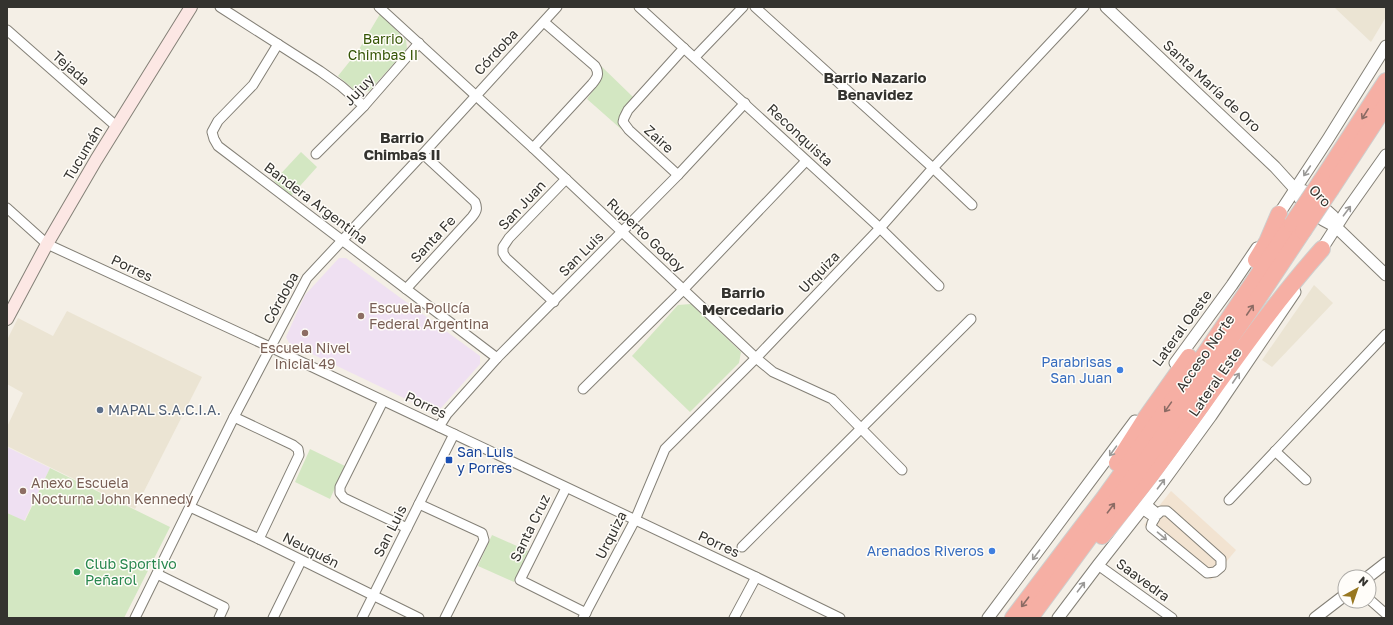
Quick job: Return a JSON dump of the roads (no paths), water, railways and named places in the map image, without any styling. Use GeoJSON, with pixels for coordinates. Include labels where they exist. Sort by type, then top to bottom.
{"type":"FeatureCollection","features":[{"type":"Feature","properties":{"kind":"highway","name":"Acceso Norte"},"geometry":{"type":"LineString","coordinates":[[1030,618],[1144,462],[1326,185],[1386,81]]}},
{"type":"Feature","properties":{"kind":"highway","name":"Acceso Norte"},"geometry":{"type":"LineString","coordinates":[[1326,185],[1386,105]]}},
{"type":"Feature","properties":{"kind":"highway"},"geometry":{"type":"LineString","coordinates":[[1042,579],[1145,419],[1194,351],[1261,253],[1279,214]]}},
{"type":"Feature","properties":{"kind":"highway","name":"Acceso Norte"},"geometry":{"type":"LineString","coordinates":[[1013,618],[1135,454],[1239,304],[1298,228]]}},
{"type":"Feature","properties":{"kind":"highway"},"geometry":{"type":"LineString","coordinates":[[1030,618],[1132,501],[1280,298],[1322,249]]}},
{"type":"Feature","properties":{"kind":"main road","name":"Tucumán"},"geometry":{"type":"LineString","coordinates":[[7,319],[47,244],[116,126],[191,7]]}},
{"type":"Feature","properties":{"kind":"street"},"geometry":{"type":"LineString","coordinates":[[220,7],[320,71],[364,106]]}},
{"type":"Feature","properties":{"kind":"street","name":"Ruperto Godoy"},"geometry":{"type":"LineString","coordinates":[[379,7],[533,148],[756,358],[773,372],[832,399],[902,470]]}},
{"type":"Feature","properties":{"kind":"street","name":"Córdoba"},"geometry":{"type":"LineString","coordinates":[[135,618],[234,417],[307,278],[557,7]]}},
{"type":"Feature","properties":{"kind":"street","name":"Reconquista"},"geometry":{"type":"LineString","coordinates":[[639,7],[880,228],[940,286]]}},
{"type":"Feature","properties":{"kind":"street"},"geometry":{"type":"LineString","coordinates":[[695,57],[742,7]]}},
{"type":"Feature","properties":{"kind":"street"},"geometry":{"type":"LineString","coordinates":[[755,7],[972,205]]}},
{"type":"Feature","properties":{"kind":"street","name":"Urquiza"},"geometry":{"type":"LineString","coordinates":[[584,616],[635,520],[665,449],[756,358],[880,228],[933,168],[1084,7]]}},
{"type":"Feature","properties":{"kind":"street","name":"Santa María de Oro"},"geometry":{"type":"LineString","coordinates":[[1106,7],[1275,167],[1295,189]]}},
{"type":"Feature","properties":{"kind":"street"},"geometry":{"type":"LineString","coordinates":[[533,148],[592,84],[598,73],[595,66],[544,22]]}},
{"type":"Feature","properties":{"kind":"street","name":"Tejada"},"geometry":{"type":"LineString","coordinates":[[7,30],[116,126]]}},
{"type":"Feature","properties":{"kind":"street","name":"Jujuy"},"geometry":{"type":"LineString","coordinates":[[316,154],[364,106],[419,43]]}},
{"type":"Feature","properties":{"kind":"street","name":"Bandera Argentina"},"geometry":{"type":"LineString","coordinates":[[278,44],[252,85],[218,121],[212,132],[218,146],[497,358]]}},
{"type":"Feature","properties":{"kind":"street","name":"Lateral Oeste"},"geometry":{"type":"LineString","coordinates":[[988,618],[1128,431],[1232,285],[1386,46]]}},
{"type":"Feature","properties":{"kind":"street","name":"Zaire"},"geometry":{"type":"LineString","coordinates":[[678,175],[629,130],[623,122],[628,110],[684,48]]}},
{"type":"Feature","properties":{"kind":"street","name":"San Luis"},"geometry":{"type":"LineString","coordinates":[[439,427],[447,414],[497,358],[678,175],[745,103]]}},
{"type":"Feature","properties":{"kind":"street","name":"Santa Fe"},"geometry":{"type":"LineString","coordinates":[[406,289],[472,218],[476,213],[477,208],[475,202],[423,154]]}},
{"type":"Feature","properties":{"kind":"street","name":"Lateral Este"},"geometry":{"type":"LineString","coordinates":[[1058,618],[1211,416],[1275,322],[1336,227],[1386,155]]}},
{"type":"Feature","properties":{"kind":"street"},"geometry":{"type":"LineString","coordinates":[[583,389],[683,290],[806,161]]}},
{"type":"Feature","properties":{"kind":"street","name":"San Juan"},"geometry":{"type":"LineString","coordinates":[[554,302],[506,258],[503,253],[503,247],[509,238],[566,179]]}},
{"type":"Feature","properties":{"kind":"street","name":"Oro"},"geometry":{"type":"LineString","coordinates":[[1295,189],[1300,199],[1324,220],[1336,227],[1386,275]]}},
{"type":"Feature","properties":{"kind":"street","name":"Porres"},"geometry":{"type":"LineString","coordinates":[[7,208],[47,244],[270,347],[840,618]]}},
{"type":"Feature","properties":{"kind":"street"},"geometry":{"type":"LineString","coordinates":[[742,547],[971,319]]}},
{"type":"Feature","properties":{"kind":"street"},"geometry":{"type":"LineString","coordinates":[[1229,500],[1386,334]]}},
{"type":"Feature","properties":{"kind":"street"},"geometry":{"type":"LineString","coordinates":[[383,401],[340,487],[340,493],[344,498],[407,528]]}},
{"type":"Feature","properties":{"kind":"street"},"geometry":{"type":"LineString","coordinates":[[234,417],[293,445],[298,449],[299,455],[259,539]]}},
{"type":"Feature","properties":{"kind":"street","name":"San Luis"},"geometry":{"type":"LineString","coordinates":[[362,618],[454,434]]}},
{"type":"Feature","properties":{"kind":"street"},"geometry":{"type":"LineString","coordinates":[[1275,451],[1306,480]]}},
{"type":"Feature","properties":{"kind":"street","name":"Santa Cruz"},"geometry":{"type":"LineString","coordinates":[[566,488],[520,580],[584,616]]}},
{"type":"Feature","properties":{"kind":"street"},"geometry":{"type":"LineString","coordinates":[[419,504],[482,533],[484,536],[484,540],[445,618]]}},
{"type":"Feature","properties":{"kind":"street"},"geometry":{"type":"LineString","coordinates":[[1144,506],[1158,514],[1162,511],[1167,511],[1221,559],[1220,567],[1215,572],[1207,573],[1152,528],[1152,523],[1155,518],[1144,506]]}},
{"type":"Feature","properties":{"kind":"street","name":"Neuquén"},"geometry":{"type":"LineString","coordinates":[[190,507],[259,539],[419,618]]}},
{"type":"Feature","properties":{"kind":"street"},"geometry":{"type":"LineString","coordinates":[[273,618],[301,561]]}},
{"type":"Feature","properties":{"kind":"street"},"geometry":{"type":"LineString","coordinates":[[1377,570],[1386,563]]}},
{"type":"Feature","properties":{"kind":"street","name":"Saavedra"},"geometry":{"type":"LineString","coordinates":[[1098,565],[1172,618]]}},
{"type":"Feature","properties":{"kind":"street"},"geometry":{"type":"LineString","coordinates":[[156,574],[224,607],[219,618]]}},
{"type":"Feature","properties":{"kind":"street"},"geometry":{"type":"LineString","coordinates":[[734,618],[756,577]]}},
{"type":"Feature","properties":{"kind":"street"},"geometry":{"type":"LineString","coordinates":[[1315,618],[1337,601]]}},
{"type":"Feature","properties":{"kind":"street"},"geometry":{"type":"LineString","coordinates":[[1377,606],[1386,614]]}},
{"type":"Feature","properties":{"kind":"place","name":"Escuela Policía Federal Argentina"},"geometry":{"type":"Point","coordinates":[361,316]}},
{"type":"Feature","properties":{"kind":"place","name":"Escuela Nivel Inicial 49"},"geometry":{"type":"Point","coordinates":[305,333]}},
{"type":"Feature","properties":{"kind":"place","name":"Parabrisas San Juan"},"geometry":{"type":"Point","coordinates":[1120,370]}},
{"type":"Feature","properties":{"kind":"place","name":"MAPAL S.A.C.I.A."},"geometry":{"type":"Point","coordinates":[100,410]}},
{"type":"Feature","properties":{"kind":"place","name":"San Luis y Porres"},"geometry":{"type":"Point","coordinates":[449,460]}},
{"type":"Feature","properties":{"kind":"place","name":"Anexo Escuela Nocturna John Kennedy"},"geometry":{"type":"Point","coordinates":[23,491]}},
{"type":"Feature","properties":{"kind":"place","name":"Arenados Riveros"},"geometry":{"type":"Point","coordinates":[992,551]}},
{"type":"Feature","properties":{"kind":"place","name":"Club Sportivo Peñarol"},"geometry":{"type":"Point","coordinates":[77,572]}},
{"type":"Feature","properties":{"kind":"district","name":"Barrio Nazario Benavidez"},"geometry":{"type":"Point","coordinates":[875,86]}},
{"type":"Feature","properties":{"kind":"district","name":"Barrio Chimbas II"},"geometry":{"type":"Point","coordinates":[402,146]}},
{"type":"Feature","properties":{"kind":"district","name":"Barrio Mercedario"},"geometry":{"type":"Point","coordinates":[743,302]}}]}
